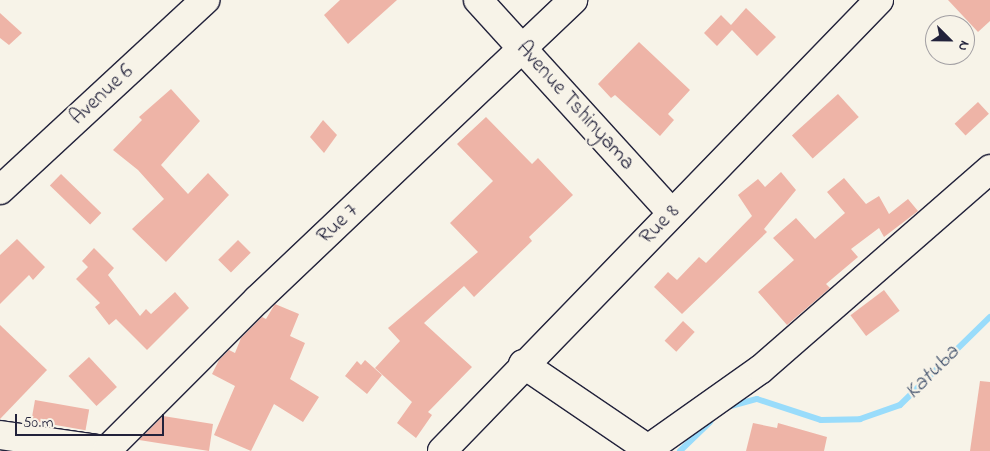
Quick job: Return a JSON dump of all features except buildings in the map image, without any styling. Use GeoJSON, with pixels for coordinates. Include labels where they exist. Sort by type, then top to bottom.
{"type":"FeatureCollection","features":[{"type":"Feature","properties":{"kind":"street","name":"Avenue 6"},"geometry":{"type":"LineString","coordinates":[[0,190],[205,0]]}},
{"type":"Feature","properties":{"kind":"street","name":"Avenue Tshinyama"},"geometry":{"type":"LineString","coordinates":[[478,0],[672,213]]}},
{"type":"Feature","properties":{"kind":"street","name":"Rue 7"},"geometry":{"type":"LineString","coordinates":[[109,451],[264,294],[524,49],[573,0]]}},
{"type":"Feature","properties":{"kind":"street","name":"Rue 8"},"geometry":{"type":"LineString","coordinates":[[442,451],[523,364],[879,0]]}},
{"type":"Feature","properties":{"kind":"street"},"geometry":{"type":"LineString","coordinates":[[523,364],[648,449],[761,369],[990,169]]}},
{"type":"Feature","properties":{"kind":"street"},"geometry":{"type":"LineString","coordinates":[[0,435],[109,451]]}},
{"type":"Feature","properties":{"kind":"waterway","name":"Katuba"},"geometry":{"type":"LineString","coordinates":[[727,407],[757,399],[821,420],[860,419],[900,405],[990,317]]}},
{"type":"Feature","properties":{"kind":"waterway","name":"Katuba"},"geometry":{"type":"LineString","coordinates":[[680,451],[710,422]]}}]}
